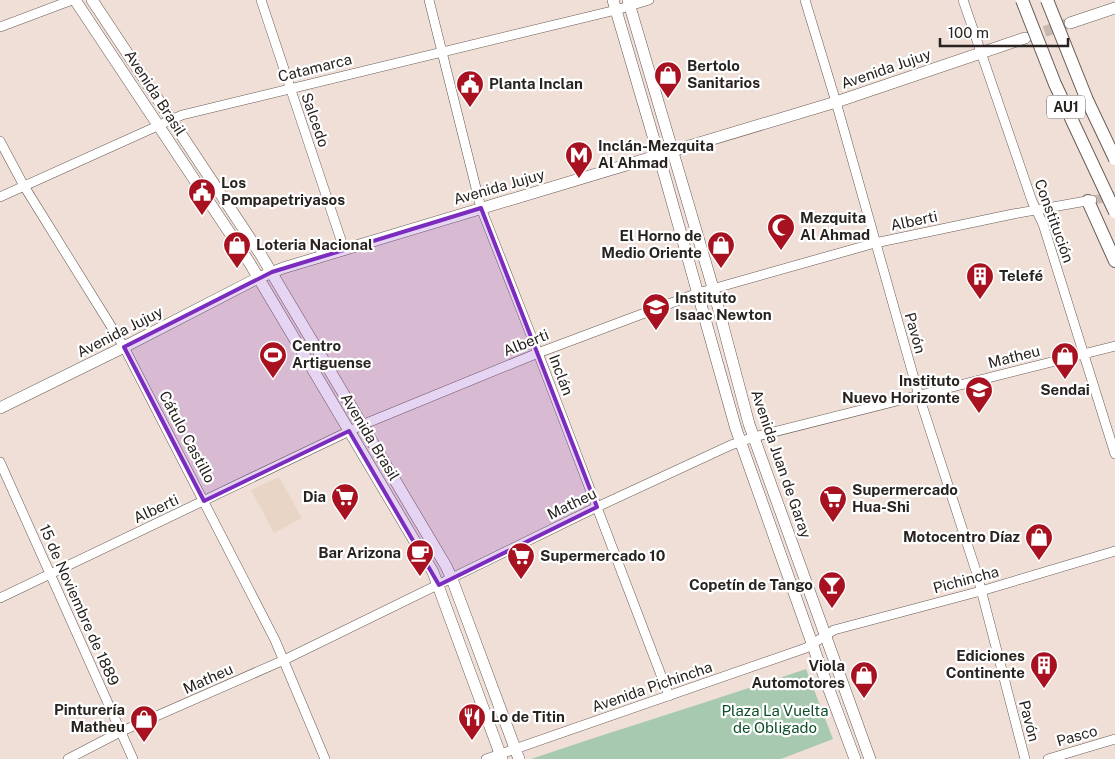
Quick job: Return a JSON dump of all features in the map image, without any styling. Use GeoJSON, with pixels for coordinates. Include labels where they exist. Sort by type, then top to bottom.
{"type":"FeatureCollection","features":[{"type":"Feature","properties":{"kind":"highway","name":"AU1"},"geometry":{"type":"LineString","coordinates":[[1022,0],[1055,84],[1115,212]]}},
{"type":"Feature","properties":{"kind":"highway","name":"AU1"},"geometry":{"type":"LineString","coordinates":[[1047,0],[1087,100],[1115,159]]}},
{"type":"Feature","properties":{"kind":"highway"},"geometry":{"type":"LineString","coordinates":[[1090,200],[1115,261]]}},
{"type":"Feature","properties":{"kind":"main road","name":"Avenida Brasil"},"geometry":{"type":"LineString","coordinates":[[74,0],[258,278],[431,568],[439,585],[501,756]]}},
{"type":"Feature","properties":{"kind":"main road","name":"Avenida Brasil"},"geometry":{"type":"LineString","coordinates":[[92,0],[272,272],[452,579],[517,754]]}},
{"type":"Feature","properties":{"kind":"main road","name":"Avenida Juan de Garay"},"geometry":{"type":"LineString","coordinates":[[629,3],[713,288],[754,438],[870,759]]}},
{"type":"Feature","properties":{"kind":"main road","name":"Avenida Juan de Garay"},"geometry":{"type":"LineString","coordinates":[[614,5],[741,442],[812,644],[855,759]]}},
{"type":"Feature","properties":{"kind":"main road"},"geometry":{"type":"LineString","coordinates":[[1070,23],[1115,8]]}},
{"type":"Feature","properties":{"kind":"main road","name":"Avenida Jujuy"},"geometry":{"type":"LineString","coordinates":[[0,408],[272,272],[836,102],[1025,38]]}},
{"type":"Feature","properties":{"kind":"street"},"geometry":{"type":"LineString","coordinates":[[0,26],[74,0]]}},
{"type":"Feature","properties":{"kind":"street","name":"Salcedo"},"geometry":{"type":"LineString","coordinates":[[261,0],[344,249]]}},
{"type":"Feature","properties":{"kind":"street","name":"Inclán"},"geometry":{"type":"LineString","coordinates":[[430,0],[481,208],[669,696]]}},
{"type":"Feature","properties":{"kind":"street","name":"Catamarca"},"geometry":{"type":"LineString","coordinates":[[0,197],[182,115],[442,51],[614,5],[649,0]]}},
{"type":"Feature","properties":{"kind":"street","name":"Pavón"},"geometry":{"type":"LineString","coordinates":[[805,0],[836,102],[919,396],[977,574],[1025,759]]}},
{"type":"Feature","properties":{"kind":"street","name":"Constitución"},"geometry":{"type":"LineString","coordinates":[[963,0],[1032,201],[1043,224],[1115,454]]}},
{"type":"Feature","properties":{"kind":"street","name":"Cátulo Castillo"},"geometry":{"type":"LineString","coordinates":[[0,141],[24,186],[124,347],[284,660],[325,759]]}},
{"type":"Feature","properties":{"kind":"street","name":"Alberti"},"geometry":{"type":"LineString","coordinates":[[0,598],[362,425],[538,353],[698,293],[876,243],[1090,200]]}},
{"type":"Feature","properties":{"kind":"street","name":"Matheu"},"geometry":{"type":"LineString","coordinates":[[68,759],[120,732],[284,660],[597,507],[741,442],[1115,346]]}},
{"type":"Feature","properties":{"kind":"street","name":"15 de Noviembre de 1889"},"geometry":{"type":"LineString","coordinates":[[0,462],[133,759]]}},
{"type":"Feature","properties":{"kind":"street","name":"Pichincha"},"geometry":{"type":"LineString","coordinates":[[825,635],[834,630],[981,591],[1115,551]]}},
{"type":"Feature","properties":{"kind":"street","name":"Avenida Pichincha"},"geometry":{"type":"LineString","coordinates":[[486,759],[517,754],[669,696],[806,648],[825,635]]}},
{"type":"Feature","properties":{"kind":"street","name":"Pasco"},"geometry":{"type":"LineString","coordinates":[[1048,759],[1115,739]]}},
{"type":"Feature","properties":{"kind":"highlighted area"},"geometry":{"type":"Polygon","coordinates":[[[481,208],[597,507],[439,585],[349,431],[204,501],[124,347],[272,272],[481,208]]]}},
{"type":"Feature","properties":{"kind":"shaded area"},"geometry":{"type":"Polygon","coordinates":[[[279,477],[302,518],[274,533],[251,490],[279,477]]]}},
{"type":"Feature","properties":{"kind":"green space","name":"Plaza La Vuelta de Obligado"},"geometry":{"type":"Polygon","coordinates":[[[806,669],[833,739],[781,759],[531,759],[738,692],[806,669]]]}},
{"type":"Feature","properties":{"kind":"tunnel"},"geometry":{"type":"LineString","coordinates":[[1029,37],[1066,24]]}},
{"type":"Feature","properties":{"kind":"tunnel"},"geometry":{"type":"LineString","coordinates":[[1093,200],[1115,196]]}},
{"type":"Feature","properties":{"kind":"place","name":"Bertolo Sanitarios"},"geometry":{"type":"Point","coordinates":[668,99]}},
{"type":"Feature","properties":{"kind":"place","name":"Planta Inclan"},"geometry":{"type":"Point","coordinates":[470,108]}},
{"type":"Feature","properties":{"kind":"place","name":"Inclán-Mezquita Al Ahmad"},"geometry":{"type":"Point","coordinates":[579,179]}},
{"type":"Feature","properties":{"kind":"place","name":"Los Pompapetriyasos"},"geometry":{"type":"Point","coordinates":[202,216]}},
{"type":"Feature","properties":{"kind":"place","name":"Mezquita Al Ahmad"},"geometry":{"type":"Point","coordinates":[781,251]}},
{"type":"Feature","properties":{"kind":"place","name":"Loteria Nacional"},"geometry":{"type":"Point","coordinates":[237,269]}},
{"type":"Feature","properties":{"kind":"place","name":"El Horno de Medio Oriente"},"geometry":{"type":"Point","coordinates":[721,269]}},
{"type":"Feature","properties":{"kind":"place","name":"Telefé"},"geometry":{"type":"Point","coordinates":[980,300]}},
{"type":"Feature","properties":{"kind":"place","name":"Instituto Isaac Newton"},"geometry":{"type":"Point","coordinates":[656,331]}},
{"type":"Feature","properties":{"kind":"place","name":"Centro Artiguense"},"geometry":{"type":"Point","coordinates":[273,379]}},
{"type":"Feature","properties":{"kind":"place","name":"Sendai"},"geometry":{"type":"Point","coordinates":[1065,380]}},
{"type":"Feature","properties":{"kind":"place","name":"Instituto Nuevo Horizonte"},"geometry":{"type":"Point","coordinates":[979,414]}},
{"type":"Feature","properties":{"kind":"place","name":"Dia"},"geometry":{"type":"Point","coordinates":[345,521]}},
{"type":"Feature","properties":{"kind":"place","name":"Supermercado Hua-Shi"},"geometry":{"type":"Point","coordinates":[833,523]}},
{"type":"Feature","properties":{"kind":"place","name":"Motocentro Díaz"},"geometry":{"type":"Point","coordinates":[1039,561]}},
{"type":"Feature","properties":{"kind":"place","name":"Bar Arizona"},"geometry":{"type":"Point","coordinates":[420,577]}},
{"type":"Feature","properties":{"kind":"place","name":"Supermercado 10"},"geometry":{"type":"Point","coordinates":[521,580]}},
{"type":"Feature","properties":{"kind":"place","name":"Copetín de Tango"},"geometry":{"type":"Point","coordinates":[832,609]}},
{"type":"Feature","properties":{"kind":"place","name":"Ediciones Continente"},"geometry":{"type":"Point","coordinates":[1044,689]}},
{"type":"Feature","properties":{"kind":"place","name":"Viola Automotores"},"geometry":{"type":"Point","coordinates":[864,699]}},
{"type":"Feature","properties":{"kind":"place","name":"Lo de Titin"},"geometry":{"type":"Point","coordinates":[472,741]}},
{"type":"Feature","properties":{"kind":"place","name":"Pinturería Matheu"},"geometry":{"type":"Point","coordinates":[144,743]}}]}
